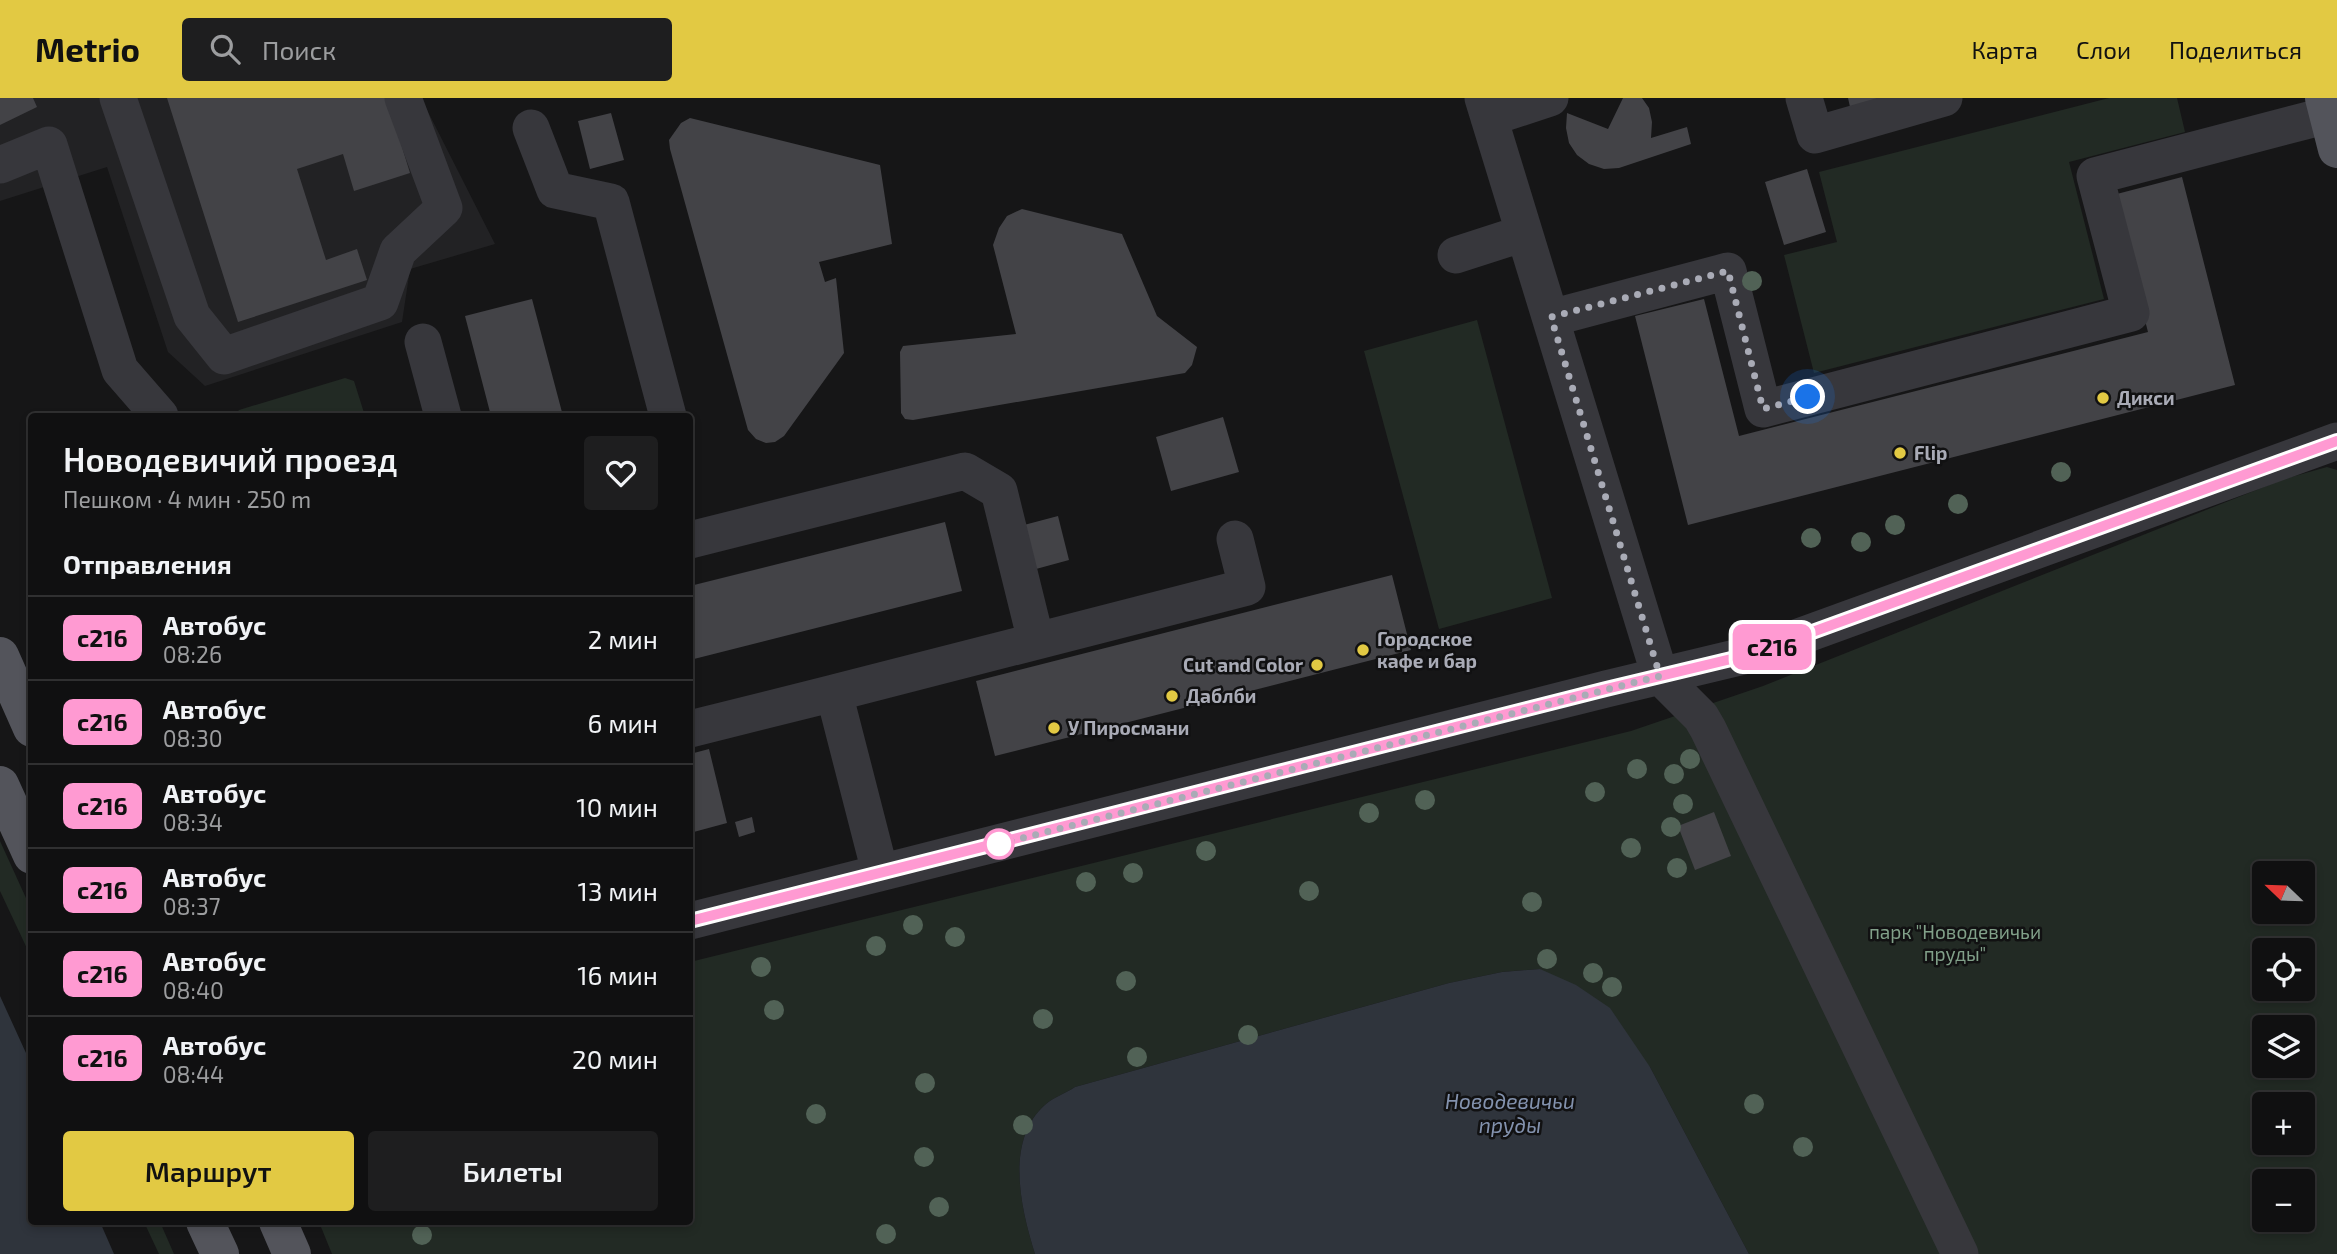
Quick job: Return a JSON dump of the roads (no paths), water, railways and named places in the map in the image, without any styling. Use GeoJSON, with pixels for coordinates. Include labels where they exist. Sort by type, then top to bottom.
{"type":"FeatureCollection","features":[{"type":"Feature","properties":{"kind":"main road"},"geometry":{"type":"LineString","coordinates":[[0,656],[28,719]]}},
{"type":"Feature","properties":{"kind":"main road"},"geometry":{"type":"LineString","coordinates":[[0,785],[28,846]]}},
{"type":"Feature","properties":{"kind":"main road"},"geometry":{"type":"LineString","coordinates":[[206,1225],[219,1254]]}},
{"type":"Feature","properties":{"kind":"main road"},"geometry":{"type":"LineString","coordinates":[[279,1225],[292,1254]]}},
{"type":"Feature","properties":{"kind":"street"},"geometry":{"type":"LineString","coordinates":[[118,98],[192,316],[224,356],[380,303],[398,251],[444,208],[402,98]]}},
{"type":"Feature","properties":{"kind":"street"},"geometry":{"type":"LineString","coordinates":[[1550,98],[1486,108],[1660,676],[1701,717],[1708,729],[1960,1254]]}},
{"type":"Feature","properties":{"kind":"street"},"geometry":{"type":"LineString","coordinates":[[1804,98],[1815,135],[1944,98]]}},
{"type":"Feature","properties":{"kind":"street"},"geometry":{"type":"LineString","coordinates":[[1551,317],[1728,271],[1763,409],[2131,313],[2095,176],[2330,121]]}},
{"type":"Feature","properties":{"kind":"street"},"geometry":{"type":"LineString","coordinates":[[531,128],[555,190],[611,202],[667,413]]}},
{"type":"Feature","properties":{"kind":"street"},"geometry":{"type":"LineString","coordinates":[[0,165],[49,145],[120,370],[157,413]]}},
{"type":"Feature","properties":{"kind":"street"},"geometry":{"type":"LineString","coordinates":[[1456,255],[1524,233]]}},
{"type":"Feature","properties":{"kind":"street"},"geometry":{"type":"LineString","coordinates":[[424,342],[442,413]]}},
{"type":"Feature","properties":{"kind":"street"},"geometry":{"type":"LineString","coordinates":[[693,920],[1752,654],[2337,441]]}},
{"type":"Feature","properties":{"kind":"street"},"geometry":{"type":"LineString","coordinates":[[693,539],[965,471],[999,491],[1036,641]]}},
{"type":"Feature","properties":{"kind":"street"},"geometry":{"type":"LineString","coordinates":[[693,728],[1247,587],[1235,539]]}},
{"type":"Feature","properties":{"kind":"street"},"geometry":{"type":"LineString","coordinates":[[834,692],[880,872]]}},
{"type":"Feature","properties":{"kind":"water","name":"Новодевичьи пруды"},"geometry":{"type":"Polygon","coordinates":[[[1540,969],[1576,985],[1610,1008],[1650,1067],[1749,1254],[1035,1254],[1021,1196],[1020,1155],[1033,1119],[1056,1097],[1075,1087],[1449,983],[1502,972],[1540,969]]]}},
{"type":"Feature","properties":{"kind":"water"},"geometry":{"type":"Polygon","coordinates":[[[0,996],[28,1057],[28,1225],[101,1225],[114,1254],[0,1254],[0,996]]]}},
{"type":"Feature","properties":{"kind":"place","name":"Дикси"},"geometry":{"type":"Point","coordinates":[2103,398]}},
{"type":"Feature","properties":{"kind":"place","name":"Flip"},"geometry":{"type":"Point","coordinates":[1900,453]}},
{"type":"Feature","properties":{"kind":"place","name":"Городское кафе и бар"},"geometry":{"type":"Point","coordinates":[1363,650]}},
{"type":"Feature","properties":{"kind":"place","name":"Cut and Color"},"geometry":{"type":"Point","coordinates":[1317,665]}},
{"type":"Feature","properties":{"kind":"place","name":"Даблби"},"geometry":{"type":"Point","coordinates":[1172,696]}},
{"type":"Feature","properties":{"kind":"place","name":"У Пиросмани"},"geometry":{"type":"Point","coordinates":[1054,728]}},
{"type":"Feature","properties":{"kind":"park label","name":"парк \"Новодевичьи пруды\""},"geometry":{"type":"Point","coordinates":[1955,943]}}]}
